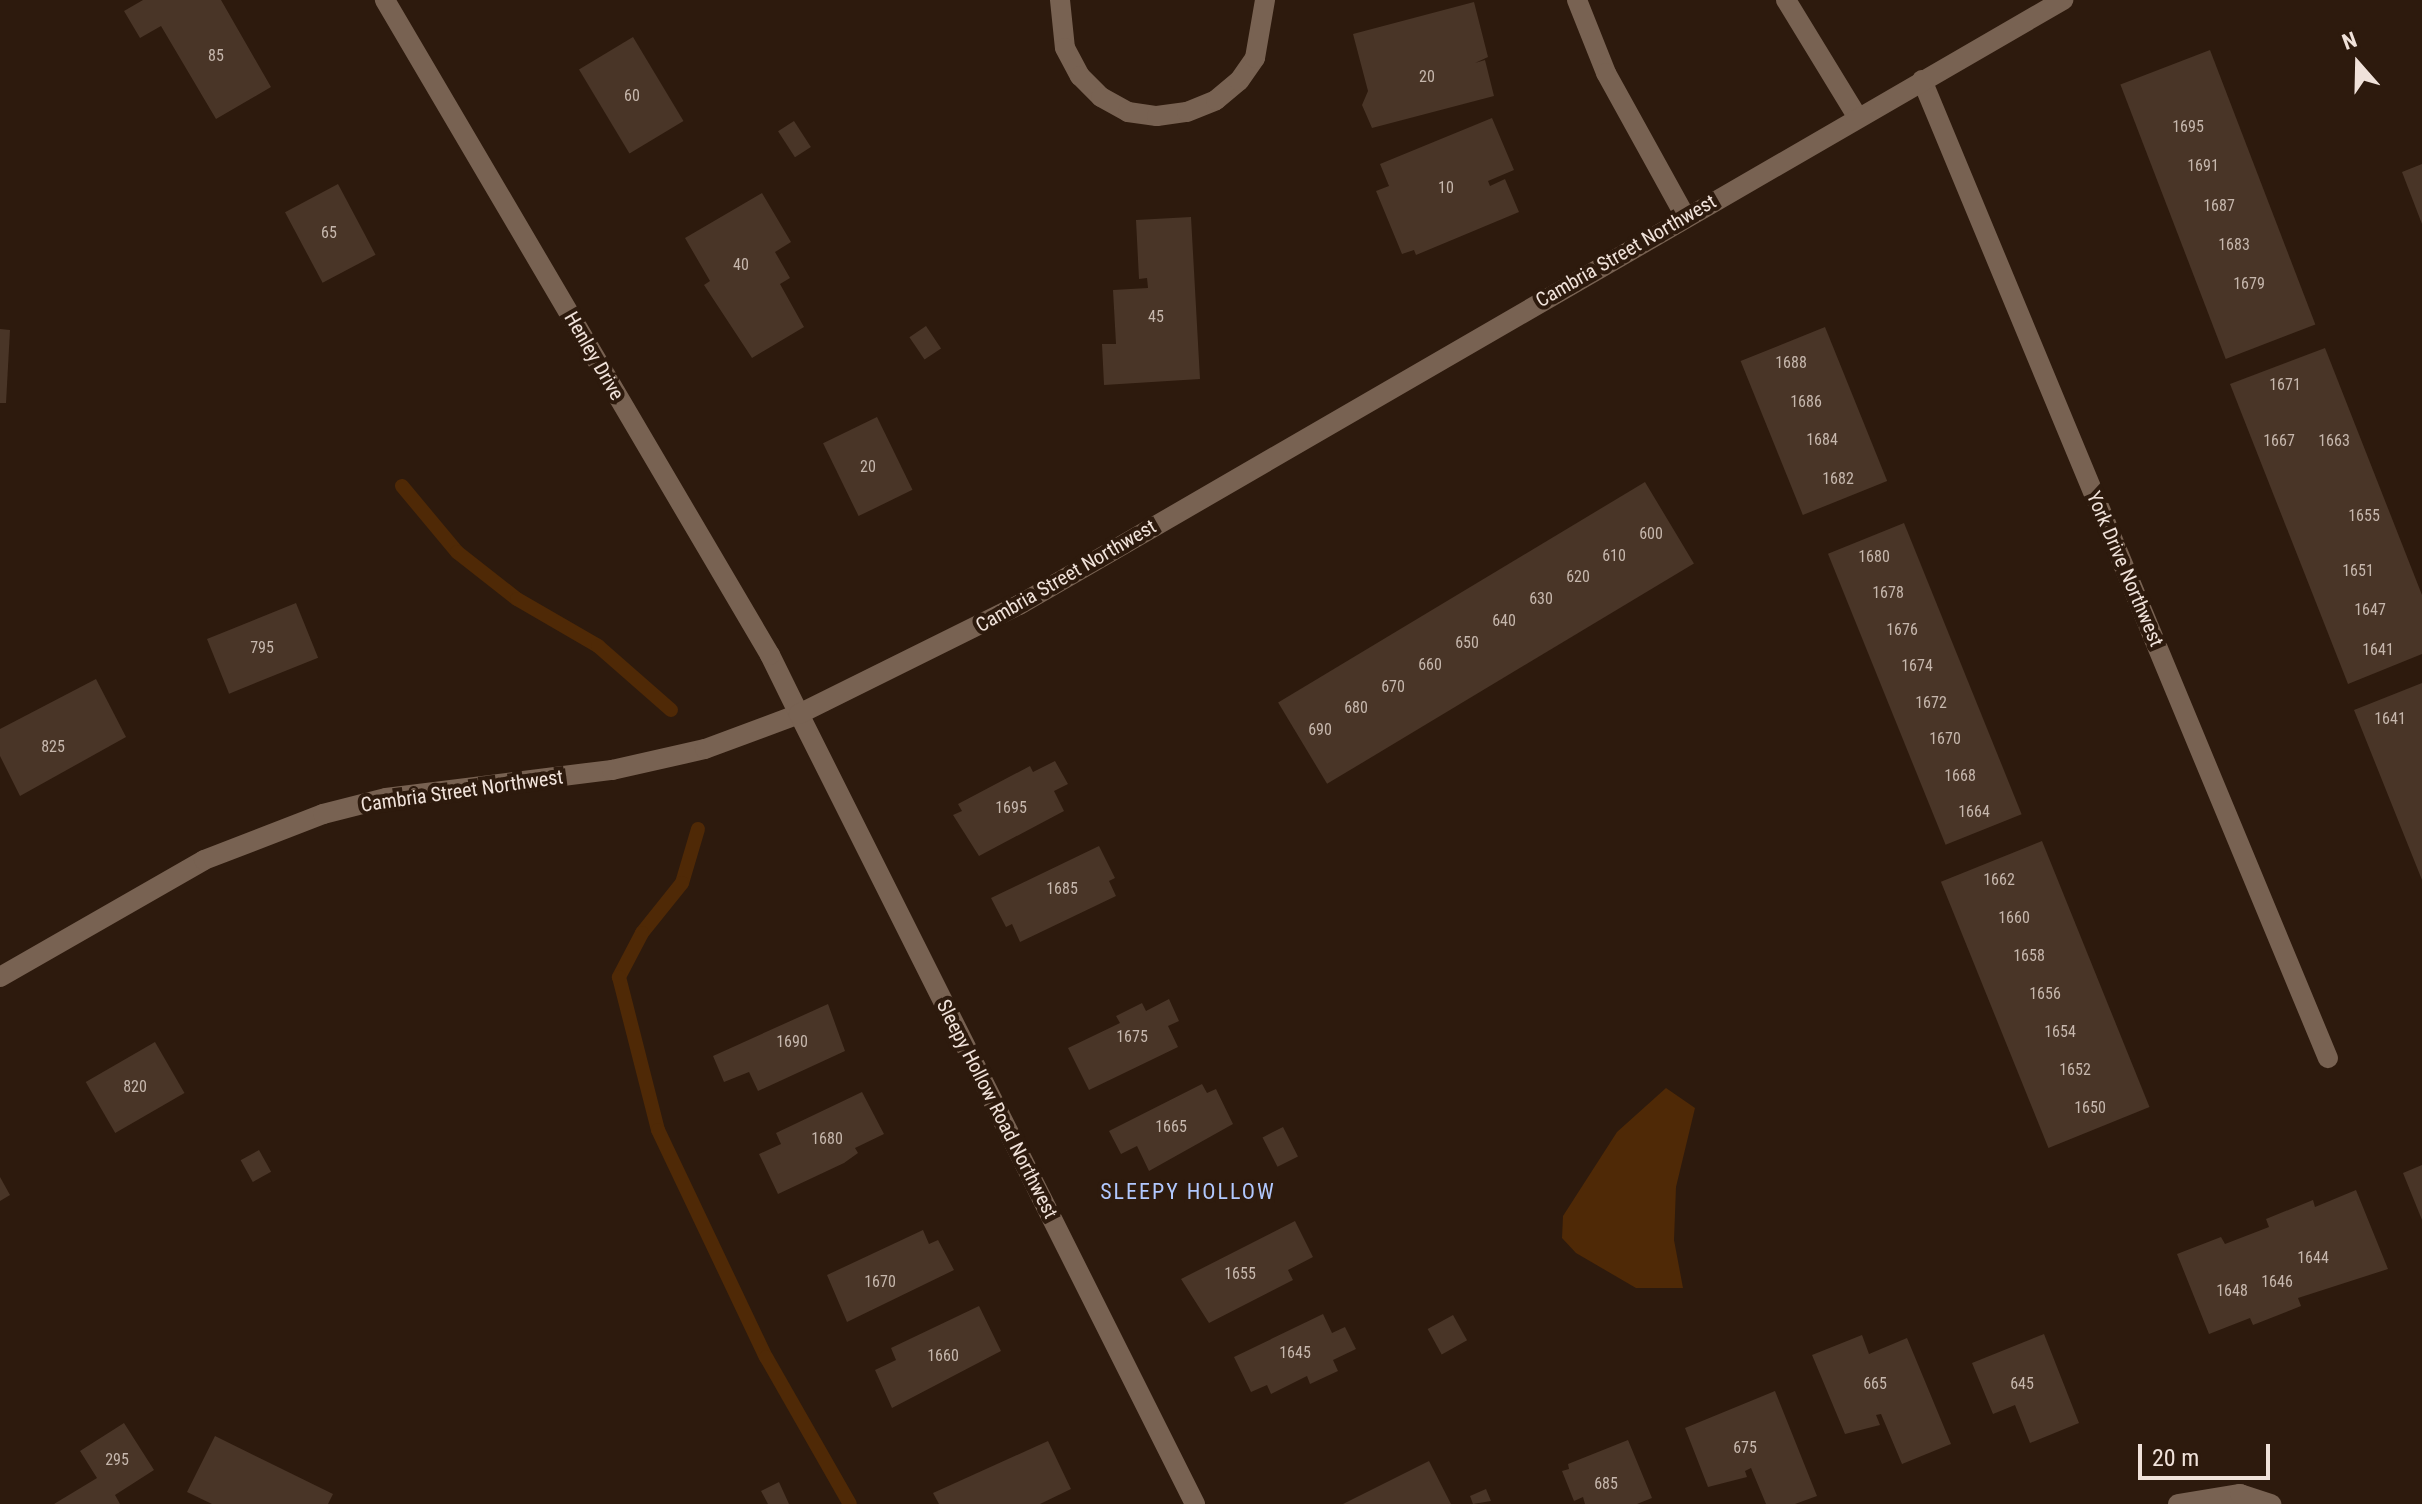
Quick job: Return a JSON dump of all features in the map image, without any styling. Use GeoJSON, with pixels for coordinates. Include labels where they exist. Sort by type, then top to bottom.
{"type":"FeatureCollection","features":[{"type":"Feature","properties":{"kind":"street","name":"Henley Drive"},"geometry":{"type":"LineString","coordinates":[[385,0],[770,655],[799,714]]}},
{"type":"Feature","properties":{"kind":"street"},"geometry":{"type":"LineString","coordinates":[[1060,0],[1065,48],[1080,76],[1101,97],[1128,112],[1157,116],[1187,112],[1216,100],[1239,81],[1255,58],[1265,0]]}},
{"type":"Feature","properties":{"kind":"street"},"geometry":{"type":"LineString","coordinates":[[1577,0],[1606,73],[1685,216]]}},
{"type":"Feature","properties":{"kind":"street"},"geometry":{"type":"LineString","coordinates":[[1786,0],[1858,118]]}},
{"type":"Feature","properties":{"kind":"street","name":"Cambria Street Northwest"},"geometry":{"type":"LineString","coordinates":[[0,977],[204,860],[323,814],[386,798],[612,770],[705,749],[799,714],[1019,605],[1685,216],[2063,0]]}},
{"type":"Feature","properties":{"kind":"street","name":"York Drive Northwest"},"geometry":{"type":"LineString","coordinates":[[1922,80],[2328,1058]]}},
{"type":"Feature","properties":{"kind":"street","name":"Sleepy Hollow Road Northwest"},"geometry":{"type":"LineString","coordinates":[[799,714],[1195,1504]]}},
{"type":"Feature","properties":{"kind":"street"},"geometry":{"type":"LineString","coordinates":[[2178,1504],[2240,1494],[2271,1504]]}},
{"type":"Feature","properties":{"kind":"shaded area"},"geometry":{"type":"Polygon","coordinates":[[[1666,1088],[1695,1108],[1676,1187],[1674,1240],[1683,1288],[1636,1288],[1576,1253],[1562,1238],[1563,1216],[1617,1132],[1666,1088]]]}},
{"type":"Feature","properties":{"kind":"building"},"geometry":{"type":"Polygon","coordinates":[[[143,0],[221,0],[271,87],[216,119],[161,26],[140,38],[124,11],[143,0]]]}},
{"type":"Feature","properties":{"kind":"building"},"geometry":{"type":"Polygon","coordinates":[[[1474,2],[1488,57],[1475,63],[1485,60],[1494,96],[1372,128],[1362,105],[1368,91],[1353,34],[1474,2]]]}},
{"type":"Feature","properties":{"kind":"building"},"geometry":{"type":"Polygon","coordinates":[[[633,37],[683,121],[629,153],[579,69],[633,37]]]}},
{"type":"Feature","properties":{"kind":"building"},"geometry":{"type":"Polygon","coordinates":[[[2210,50],[2315,324],[2226,359],[2120,84],[2210,50]]]}},
{"type":"Feature","properties":{"kind":"building"},"geometry":{"type":"Polygon","coordinates":[[[1492,118],[1514,170],[1488,181],[1490,186],[1505,179],[1519,212],[1416,255],[1414,250],[1402,254],[1376,191],[1389,186],[1380,164],[1492,118]]]}},
{"type":"Feature","properties":{"kind":"building"},"geometry":{"type":"Polygon","coordinates":[[[794,121],[811,147],[795,157],[778,131],[794,121]]]}},
{"type":"Feature","properties":{"kind":"building"},"geometry":{"type":"Polygon","coordinates":[[[2422,164],[2422,224],[2402,172],[2422,164]]]}},
{"type":"Feature","properties":{"kind":"building"},"geometry":{"type":"Polygon","coordinates":[[[338,184],[376,255],[323,283],[285,212],[338,184]]]}},
{"type":"Feature","properties":{"kind":"building"},"geometry":{"type":"Polygon","coordinates":[[[762,193],[791,242],[775,252],[790,278],[780,284],[804,327],[752,358],[704,285],[710,281],[685,238],[762,193]]]}},
{"type":"Feature","properties":{"kind":"building"},"geometry":{"type":"Polygon","coordinates":[[[1191,217],[1200,379],[1104,385],[1102,344],[1116,344],[1113,290],[1148,288],[1147,278],[1139,279],[1136,220],[1191,217]]]}},
{"type":"Feature","properties":{"kind":"building"},"geometry":{"type":"Polygon","coordinates":[[[926,326],[941,348],[925,360],[909,337],[926,326]]]}},
{"type":"Feature","properties":{"kind":"building"},"geometry":{"type":"Polygon","coordinates":[[[1825,327],[1887,481],[1803,515],[1741,361],[1825,327]]]}},
{"type":"Feature","properties":{"kind":"building"},"geometry":{"type":"Polygon","coordinates":[[[0,329],[10,330],[6,403],[0,403],[0,329]]]}},
{"type":"Feature","properties":{"kind":"building"},"geometry":{"type":"Polygon","coordinates":[[[2325,348],[2422,595],[2422,654],[2348,684],[2230,384],[2325,348]]]}},
{"type":"Feature","properties":{"kind":"building"},"geometry":{"type":"Polygon","coordinates":[[[877,417],[913,490],[859,516],[823,443],[877,417]]]}},
{"type":"Feature","properties":{"kind":"building"},"geometry":{"type":"Polygon","coordinates":[[[1645,482],[1694,563],[1327,784],[1278,702],[1645,482]]]}},
{"type":"Feature","properties":{"kind":"building"},"geometry":{"type":"Polygon","coordinates":[[[1904,523],[2022,814],[1946,845],[1828,554],[1904,523]]]}},
{"type":"Feature","properties":{"kind":"building"},"geometry":{"type":"Polygon","coordinates":[[[296,603],[318,658],[229,694],[207,639],[296,603]]]}},
{"type":"Feature","properties":{"kind":"building"},"geometry":{"type":"Polygon","coordinates":[[[96,679],[126,737],[20,796],[0,756],[0,729],[96,679]]]}},
{"type":"Feature","properties":{"kind":"building"},"geometry":{"type":"Polygon","coordinates":[[[2422,683],[2422,880],[2354,710],[2422,683]]]}},
{"type":"Feature","properties":{"kind":"building"},"geometry":{"type":"Polygon","coordinates":[[[1055,761],[1068,784],[1054,791],[1064,811],[979,856],[953,815],[962,811],[958,804],[1030,766],[1033,772],[1055,761]]]}},
{"type":"Feature","properties":{"kind":"building"},"geometry":{"type":"Polygon","coordinates":[[[2042,841],[2150,1107],[2048,1148],[1941,882],[2042,841]]]}},
{"type":"Feature","properties":{"kind":"building"},"geometry":{"type":"Polygon","coordinates":[[[1099,846],[1115,878],[1109,881],[1116,896],[1020,942],[1012,924],[1006,927],[991,898],[1099,846]]]}},
{"type":"Feature","properties":{"kind":"building"},"geometry":{"type":"Polygon","coordinates":[[[1169,999],[1179,1021],[1168,1026],[1178,1047],[1089,1090],[1068,1048],[1120,1023],[1116,1016],[1142,1003],[1146,1011],[1169,999]]]}},
{"type":"Feature","properties":{"kind":"building"},"geometry":{"type":"Polygon","coordinates":[[[828,1004],[845,1051],[758,1091],[749,1072],[724,1082],[713,1056],[828,1004]]]}},
{"type":"Feature","properties":{"kind":"building"},"geometry":{"type":"Polygon","coordinates":[[[155,1042],[184,1093],[115,1133],[86,1082],[155,1042]]]}},
{"type":"Feature","properties":{"kind":"building"},"geometry":{"type":"Polygon","coordinates":[[[1202,1084],[1207,1093],[1216,1089],[1233,1124],[1149,1171],[1137,1146],[1121,1154],[1109,1131],[1202,1084]]]}},
{"type":"Feature","properties":{"kind":"building"},"geometry":{"type":"Polygon","coordinates":[[[862,1092],[884,1134],[855,1148],[858,1153],[844,1163],[778,1194],[759,1154],[781,1144],[776,1133],[862,1092]]]}},
{"type":"Feature","properties":{"kind":"building"},"geometry":{"type":"Polygon","coordinates":[[[1283,1127],[1298,1156],[1277,1167],[1263,1137],[1283,1127]]]}},
{"type":"Feature","properties":{"kind":"building"},"geometry":{"type":"Polygon","coordinates":[[[259,1150],[271,1172],[253,1182],[241,1160],[259,1150]]]}},
{"type":"Feature","properties":{"kind":"building"},"geometry":{"type":"Polygon","coordinates":[[[2422,1165],[2422,1220],[2403,1173],[2422,1165]]]}},
{"type":"Feature","properties":{"kind":"building"},"geometry":{"type":"Polygon","coordinates":[[[0,1177],[10,1195],[0,1201],[0,1177]]]}},
{"type":"Feature","properties":{"kind":"building"},"geometry":{"type":"Polygon","coordinates":[[[2356,1190],[2388,1269],[2298,1298],[2301,1306],[2253,1325],[2250,1318],[2209,1334],[2177,1254],[2221,1237],[2225,1244],[2269,1227],[2266,1219],[2313,1200],[2315,1207],[2356,1190]]]}},
{"type":"Feature","properties":{"kind":"building"},"geometry":{"type":"Polygon","coordinates":[[[1295,1221],[1313,1257],[1288,1270],[1293,1280],[1209,1323],[1181,1279],[1295,1221]]]}},
{"type":"Feature","properties":{"kind":"building"},"geometry":{"type":"Polygon","coordinates":[[[923,1230],[929,1244],[938,1240],[954,1270],[847,1322],[827,1275],[923,1230]]]}},
{"type":"Feature","properties":{"kind":"building"},"geometry":{"type":"Polygon","coordinates":[[[979,1306],[1001,1351],[892,1408],[875,1370],[896,1360],[891,1348],[979,1306]]]}},
{"type":"Feature","properties":{"kind":"building"},"geometry":{"type":"Polygon","coordinates":[[[1323,1314],[1332,1333],[1345,1327],[1356,1349],[1333,1360],[1338,1371],[1310,1384],[1307,1376],[1271,1394],[1267,1385],[1251,1392],[1234,1357],[1323,1314]]]}},
{"type":"Feature","properties":{"kind":"building"},"geometry":{"type":"Polygon","coordinates":[[[1453,1315],[1467,1340],[1442,1354],[1428,1329],[1453,1315]]]}},
{"type":"Feature","properties":{"kind":"building"},"geometry":{"type":"Polygon","coordinates":[[[2044,1334],[2079,1423],[2030,1443],[2015,1405],[1993,1414],[1972,1363],[2044,1334]]]}},
{"type":"Feature","properties":{"kind":"building"},"geometry":{"type":"Polygon","coordinates":[[[1862,1335],[1869,1354],[1907,1338],[1951,1444],[1902,1464],[1881,1414],[1876,1415],[1880,1425],[1845,1434],[1812,1355],[1862,1335]]]}},
{"type":"Feature","properties":{"kind":"building"},"geometry":{"type":"Polygon","coordinates":[[[1775,1391],[1817,1496],[1795,1504],[1766,1504],[1751,1468],[1745,1471],[1747,1477],[1708,1487],[1685,1428],[1775,1391]]]}},
{"type":"Feature","properties":{"kind":"building"},"geometry":{"type":"Polygon","coordinates":[[[124,1423],[154,1470],[115,1495],[120,1504],[54,1504],[97,1478],[80,1451],[124,1423]]]}},
{"type":"Feature","properties":{"kind":"building"},"geometry":{"type":"Polygon","coordinates":[[[215,1436],[333,1494],[328,1504],[212,1504],[187,1492],[215,1436]]]}},
{"type":"Feature","properties":{"kind":"building"},"geometry":{"type":"Polygon","coordinates":[[[1628,1440],[1652,1498],[1637,1504],[1585,1504],[1583,1497],[1574,1501],[1562,1471],[1569,1469],[1568,1464],[1628,1440]]]}},
{"type":"Feature","properties":{"kind":"building"},"geometry":{"type":"Polygon","coordinates":[[[1048,1441],[1071,1489],[1040,1504],[939,1504],[933,1493],[1048,1441]]]}},
{"type":"Feature","properties":{"kind":"building"},"geometry":{"type":"Polygon","coordinates":[[[1429,1461],[1451,1504],[1343,1504],[1429,1461]]]}},
{"type":"Feature","properties":{"kind":"building"},"geometry":{"type":"Polygon","coordinates":[[[779,1482],[789,1504],[768,1504],[761,1491],[779,1482]]]}},
{"type":"Feature","properties":{"kind":"building"},"geometry":{"type":"Polygon","coordinates":[[[1486,1489],[1491,1501],[1473,1504],[1470,1496],[1486,1489]]]}},
{"type":"Feature","properties":{"kind":"waterway"},"geometry":{"type":"LineString","coordinates":[[402,486],[457,552],[517,599],[598,646],[671,710]]}},
{"type":"Feature","properties":{"kind":"waterway"},"geometry":{"type":"LineString","coordinates":[[698,829],[682,883],[642,933],[619,977],[658,1130],[766,1357],[850,1504]]}},
{"type":"Feature","properties":{"kind":"district","name":"SLEEPY HOLLOW"},"geometry":{"type":"Point","coordinates":[1188,1192]}}]}
